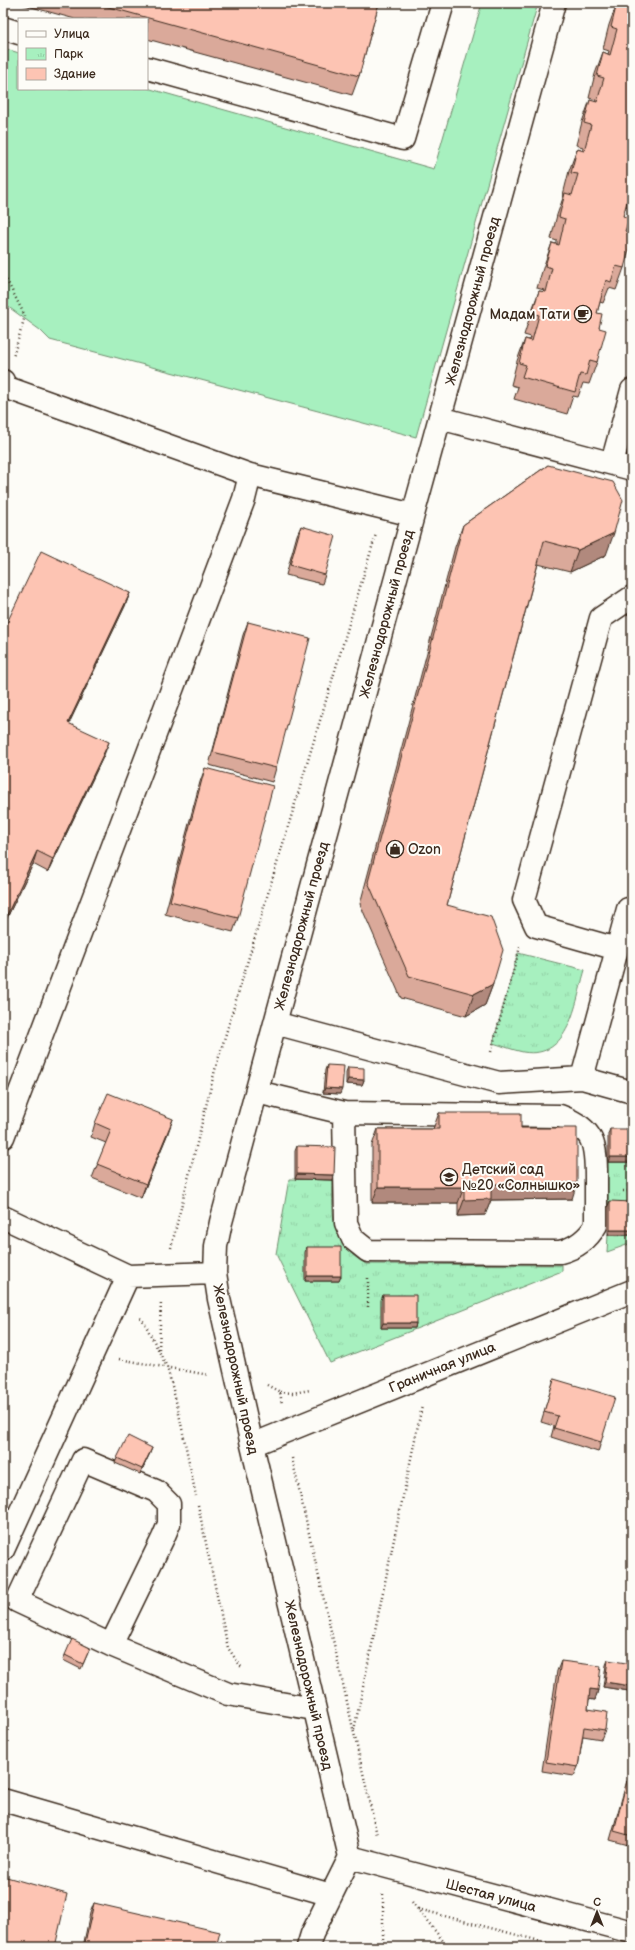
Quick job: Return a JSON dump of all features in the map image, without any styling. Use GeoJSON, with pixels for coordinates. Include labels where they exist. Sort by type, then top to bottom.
{"type":"FeatureCollection","features":[{"type":"Feature","properties":{"kind":"street"},"geometry":{"type":"LineString","coordinates":[[148,68],[403,139],[443,3]]}},
{"type":"Feature","properties":{"kind":"street","name":"Железнодорожный проезд"},"geometry":{"type":"LineString","coordinates":[[350,1857],[237,1380],[215,1273],[216,1246],[256,1092],[554,3]]}},
{"type":"Feature","properties":{"kind":"street"},"geometry":{"type":"LineString","coordinates":[[3,28],[18,33]]}},
{"type":"Feature","properties":{"kind":"street"},"geometry":{"type":"LineString","coordinates":[[4,384],[250,475],[413,515]]}},
{"type":"Feature","properties":{"kind":"street"},"geometry":{"type":"LineString","coordinates":[[440,418],[622,466],[632,390]]}},
{"type":"Feature","properties":{"kind":"street"},"geometry":{"type":"LineString","coordinates":[[3,1136],[244,499],[250,475]]}},
{"type":"Feature","properties":{"kind":"street"},"geometry":{"type":"LineString","coordinates":[[617,949],[536,926],[524,900],[600,618],[632,597]]}},
{"type":"Feature","properties":{"kind":"street"},"geometry":{"type":"LineString","coordinates":[[582,1078],[628,909],[632,910]]}},
{"type":"Feature","properties":{"kind":"street"},"geometry":{"type":"LineString","coordinates":[[275,1023],[499,1083],[582,1078],[632,1092]]}},
{"type":"Feature","properties":{"kind":"street"},"geometry":{"type":"LineString","coordinates":[[256,1092],[344,1113],[560,1116],[577,1124],[590,1137],[596,1152],[596,1225],[591,1234],[584,1240],[568,1250],[560,1252],[368,1251],[353,1239],[346,1223],[344,1113]]}},
{"type":"Feature","properties":{"kind":"street"},"geometry":{"type":"LineString","coordinates":[[3,1217],[128,1276],[215,1273]]}},
{"type":"Feature","properties":{"kind":"street"},"geometry":{"type":"LineString","coordinates":[[3,1550],[128,1276]]}},
{"type":"Feature","properties":{"kind":"street","name":"Граничная улица"},"geometry":{"type":"LineString","coordinates":[[252,1445],[632,1291]]}},
{"type":"Feature","properties":{"kind":"street"},"geometry":{"type":"LineString","coordinates":[[111,1645],[169,1524],[169,1504],[156,1491],[82,1460],[17,1601],[111,1645],[228,1694],[314,1708]]}},
{"type":"Feature","properties":{"kind":"street"},"geometry":{"type":"LineString","coordinates":[[3,1800],[331,1895]]}},
{"type":"Feature","properties":{"kind":"street"},"geometry":{"type":"LineString","coordinates":[[308,1947],[350,1857]]}},
{"type":"Feature","properties":{"kind":"street","name":"Шестая улица"},"geometry":{"type":"LineString","coordinates":[[350,1857],[632,1932]]}},
{"type":"Feature","properties":{"kind":"path"},"geometry":{"type":"LineString","coordinates":[[3,273],[25,316],[4,384]]}},
{"type":"Feature","properties":{"kind":"path"},"geometry":{"type":"LineString","coordinates":[[159,1349],[164,1274],[215,1070],[378,529]]}},
{"type":"Feature","properties":{"kind":"path"},"geometry":{"type":"LineString","coordinates":[[483,1079],[529,912]]}},
{"type":"Feature","properties":{"kind":"path"},"geometry":{"type":"LineString","coordinates":[[118,1296],[144,1322],[167,1367],[178,1409],[228,1648],[264,1700]]}},
{"type":"Feature","properties":{"kind":"path"},"geometry":{"type":"LineString","coordinates":[[87,1366],[102,1358],[121,1358],[237,1380]]}},
{"type":"Feature","properties":{"kind":"path"},"geometry":{"type":"LineString","coordinates":[[354,1732],[429,1372]]}},
{"type":"Feature","properties":{"kind":"path"},"geometry":{"type":"LineString","coordinates":[[263,1383],[280,1392],[286,1430],[384,1866],[383,1947]]}},
{"type":"Feature","properties":{"kind":"path"},"geometry":{"type":"LineString","coordinates":[[384,1866],[448,1947]]}},
{"type":"Feature","properties":{"kind":"path"},"geometry":{"type":"LineString","coordinates":[[418,1909],[563,1947]]}},
{"type":"Feature","properties":{"kind":"green space"},"geometry":{"type":"Polygon","coordinates":[[[482,3],[538,3],[416,437],[50,340],[40,330],[3,303],[3,48],[18,53],[18,90],[148,90],[148,88],[434,169],[482,3]]]}},
{"type":"Feature","properties":{"kind":"green space"},"geometry":{"type":"Polygon","coordinates":[[[518,953],[585,970],[568,1026],[561,1038],[551,1047],[539,1052],[523,1052],[493,1043],[518,953]]]}},
{"type":"Feature","properties":{"kind":"green space"},"geometry":{"type":"Polygon","coordinates":[[[608,1162],[632,1162],[632,1207],[608,1206],[608,1162]]]}},
{"type":"Feature","properties":{"kind":"green space"},"geometry":{"type":"Polygon","coordinates":[[[289,1179],[333,1180],[334,1217],[339,1238],[354,1256],[366,1264],[562,1265],[562,1271],[330,1363],[276,1254],[289,1179]]]}},
{"type":"Feature","properties":{"kind":"green space"},"geometry":{"type":"Polygon","coordinates":[[[608,1235],[632,1235],[632,1243],[607,1252],[608,1235]]]}},
{"type":"Feature","properties":{"kind":"building"},"geometry":{"type":"Polygon","coordinates":[[[94,3],[379,3],[359,76],[94,3]]]}},
{"type":"Feature","properties":{"kind":"building"},"geometry":{"type":"Polygon","coordinates":[[[617,3],[632,3],[632,184],[623,216],[629,218],[625,231],[632,234],[632,238],[624,268],[616,266],[611,282],[606,280],[597,313],[602,314],[599,328],[606,330],[597,362],[590,360],[586,375],[580,374],[575,392],[522,377],[526,365],[519,363],[525,339],[532,341],[539,315],[532,313],[539,291],[546,292],[552,268],[545,266],[552,243],[559,245],[565,219],[559,217],[565,193],[572,195],[578,174],[571,173],[577,149],[584,151],[591,125],[584,123],[590,100],[597,102],[604,78],[597,76],[603,52],[610,55],[617,29],[611,27],[617,3]]]}},
{"type":"Feature","properties":{"kind":"building"},"geometry":{"type":"Polygon","coordinates":[[[548,465],[613,482],[623,500],[614,533],[578,550],[544,541],[447,905],[491,917],[503,950],[493,984],[474,994],[409,976],[368,882],[463,525],[548,465]]]}},
{"type":"Feature","properties":{"kind":"building"},"geometry":{"type":"Polygon","coordinates":[[[301,526],[336,536],[325,575],[290,565],[301,526]]]}},
{"type":"Feature","properties":{"kind":"building"},"geometry":{"type":"Polygon","coordinates":[[[41,551],[130,593],[68,723],[109,742],[53,859],[37,851],[3,923],[3,631],[41,551]]]}},
{"type":"Feature","properties":{"kind":"building"},"geometry":{"type":"Polygon","coordinates":[[[248,622],[310,638],[276,768],[213,752],[248,622]]]}},
{"type":"Feature","properties":{"kind":"building"},"geometry":{"type":"Polygon","coordinates":[[[205,768],[273,786],[238,918],[170,901],[205,768]]]}},
{"type":"Feature","properties":{"kind":"building"},"geometry":{"type":"Polygon","coordinates":[[[327,1065],[344,1066],[342,1089],[325,1088],[327,1065]]]}},
{"type":"Feature","properties":{"kind":"building"},"geometry":{"type":"Polygon","coordinates":[[[348,1067],[364,1068],[364,1080],[348,1079],[348,1067]]]}},
{"type":"Feature","properties":{"kind":"building"},"geometry":{"type":"Polygon","coordinates":[[[108,1093],[173,1119],[146,1184],[97,1164],[111,1130],[95,1123],[108,1093]]]}},
{"type":"Feature","properties":{"kind":"building"},"geometry":{"type":"Polygon","coordinates":[[[439,1113],[521,1113],[521,1128],[577,1128],[577,1183],[491,1184],[491,1199],[464,1200],[464,1187],[378,1187],[378,1129],[439,1129],[439,1113]]]}},
{"type":"Feature","properties":{"kind":"building"},"geometry":{"type":"Polygon","coordinates":[[[610,1129],[632,1129],[632,1157],[610,1157],[610,1129]]]}},
{"type":"Feature","properties":{"kind":"building"},"geometry":{"type":"Polygon","coordinates":[[[297,1146],[335,1147],[334,1175],[297,1174],[297,1146]]]}},
{"type":"Feature","properties":{"kind":"building"},"geometry":{"type":"Polygon","coordinates":[[[610,1201],[632,1202],[632,1230],[610,1230],[610,1201]]]}},
{"type":"Feature","properties":{"kind":"building"},"geometry":{"type":"Polygon","coordinates":[[[307,1247],[341,1247],[341,1276],[307,1276],[307,1247]]]}},
{"type":"Feature","properties":{"kind":"building"},"geometry":{"type":"Polygon","coordinates":[[[383,1295],[416,1295],[416,1323],[383,1323],[383,1295]]]}},
{"type":"Feature","properties":{"kind":"building"},"geometry":{"type":"Polygon","coordinates":[[[554,1379],[615,1397],[601,1442],[554,1428],[558,1416],[544,1412],[554,1379]]]}},
{"type":"Feature","properties":{"kind":"building"},"geometry":{"type":"Polygon","coordinates":[[[128,1436],[152,1448],[142,1469],[117,1458],[128,1436]]]}},
{"type":"Feature","properties":{"kind":"building"},"geometry":{"type":"Polygon","coordinates":[[[72,1639],[90,1648],[83,1664],[65,1655],[72,1639]]]}},
{"type":"Feature","properties":{"kind":"building"},"geometry":{"type":"Polygon","coordinates":[[[608,1660],[632,1664],[631,1686],[605,1682],[608,1660]]]}},
{"type":"Feature","properties":{"kind":"building"},"geometry":{"type":"Polygon","coordinates":[[[561,1661],[601,1666],[598,1690],[590,1689],[588,1709],[607,1712],[605,1730],[584,1727],[578,1767],[546,1762],[561,1661]]]}},
{"type":"Feature","properties":{"kind":"building"},"geometry":{"type":"Polygon","coordinates":[[[627,1781],[632,1783],[632,1836],[614,1831],[627,1781]]]}},
{"type":"Feature","properties":{"kind":"building"},"geometry":{"type":"Polygon","coordinates":[[[3,1876],[67,1894],[55,1947],[3,1947],[3,1876]]]}},
{"type":"Feature","properties":{"kind":"building"},"geometry":{"type":"Polygon","coordinates":[[[94,1903],[220,1932],[216,1947],[84,1947],[94,1903]]]}},
{"type":"Feature","properties":{"kind":"place","name":"Мадам Тати"},"geometry":{"type":"Point","coordinates":[583,314]}},
{"type":"Feature","properties":{"kind":"place","name":"Ozon"},"geometry":{"type":"Point","coordinates":[395,849]}},
{"type":"Feature","properties":{"kind":"place","name":"Детский сад №20 «Солнышко»"},"geometry":{"type":"Point","coordinates":[449,1177]}}]}
